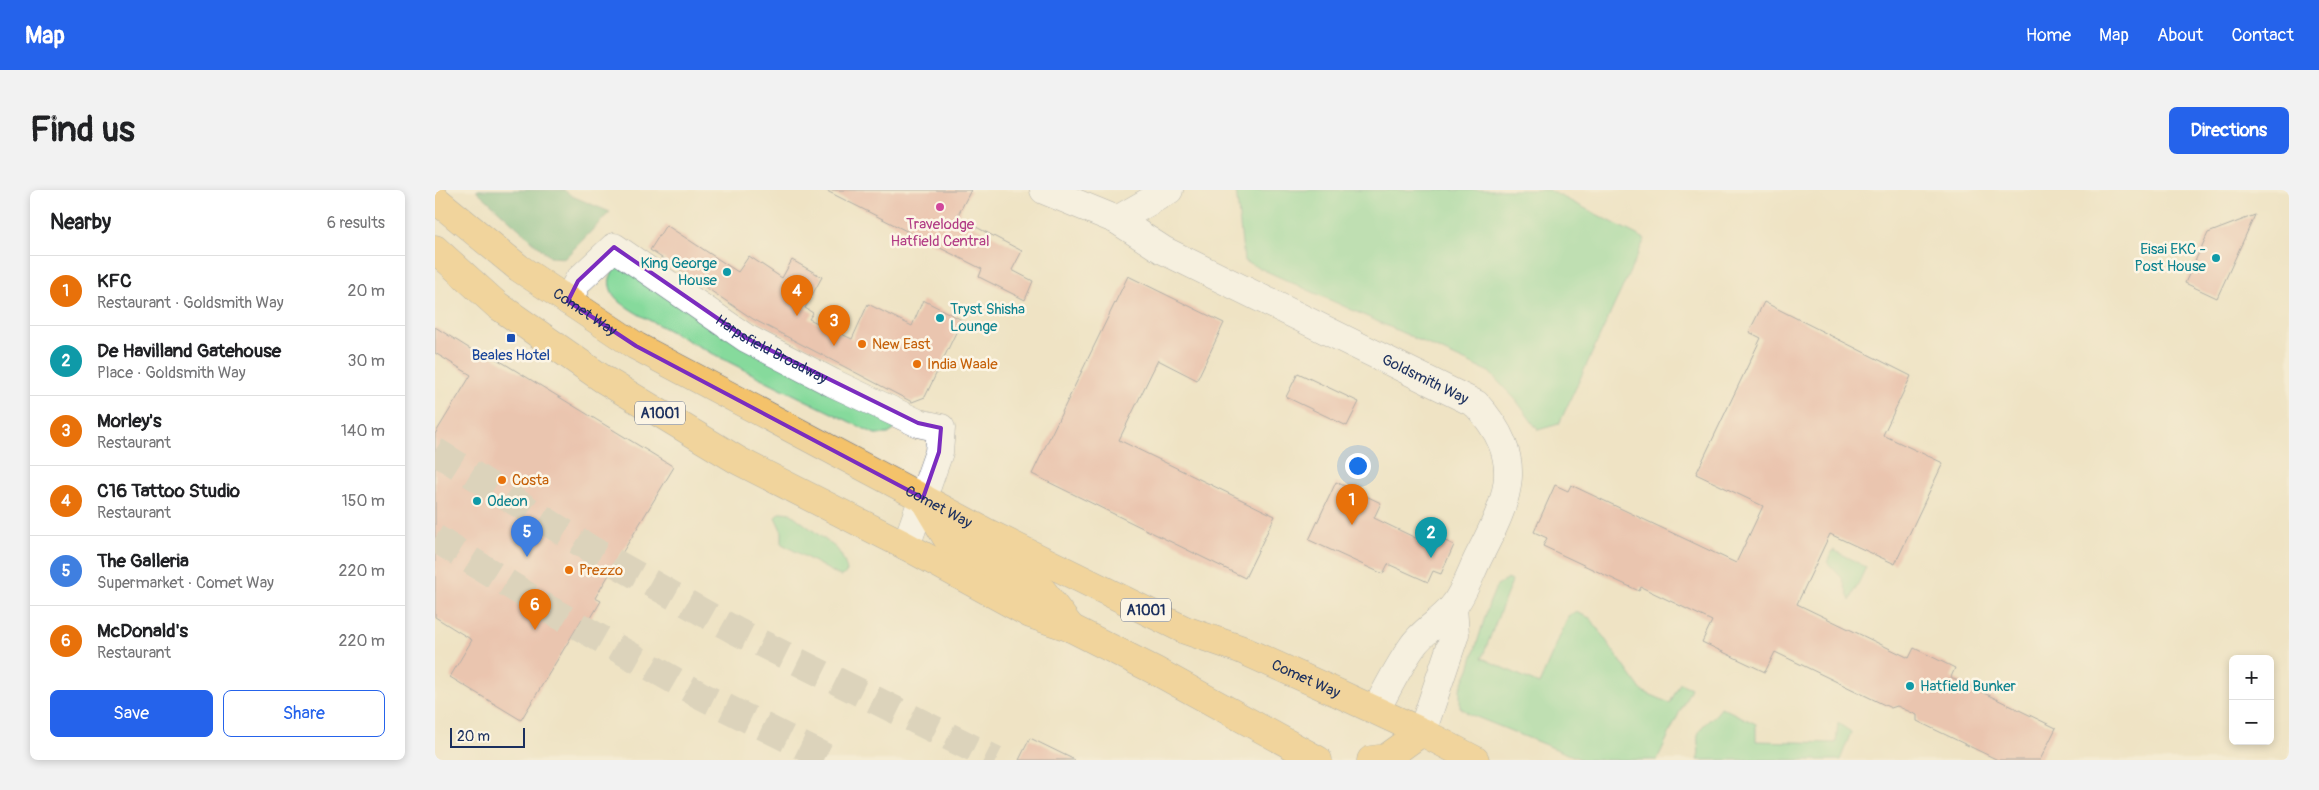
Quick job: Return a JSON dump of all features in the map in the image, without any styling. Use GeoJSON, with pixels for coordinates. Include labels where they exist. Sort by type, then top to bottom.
{"type":"FeatureCollection","features":[{"type":"Feature","properties":{"kind":"main road","name":"Comet Way"},"geometry":{"type":"LineString","coordinates":[[435,198],[519,268],[636,346],[988,533],[1185,630],[1240,649],[1376,710],[1475,760]]}},
{"type":"Feature","properties":{"kind":"main road","name":"A1001"},"geometry":{"type":"LineString","coordinates":[[435,249],[497,305],[603,379],[739,461],[906,546],[1030,614],[1071,628],[1246,719],[1319,760]]}},
{"type":"Feature","properties":{"kind":"main road","name":"A1001"},"geometry":{"type":"LineString","coordinates":[[923,498],[946,537],[999,568],[1042,590],[1071,628]]}},
{"type":"Feature","properties":{"kind":"main road"},"geometry":{"type":"LineString","coordinates":[[1376,710],[1382,759],[1422,732]]}},
{"type":"Feature","properties":{"kind":"street","name":"Goldsmith Way"},"geometry":{"type":"LineString","coordinates":[[1044,190],[1117,220],[1172,254],[1476,404],[1490,419],[1503,441],[1509,469],[1506,496],[1497,522],[1453,607],[1413,645],[1376,710]]}},
{"type":"Feature","properties":{"kind":"street"},"geometry":{"type":"LineString","coordinates":[[1117,220],[1169,190]]}},
{"type":"Feature","properties":{"kind":"street","name":"Harpsfield Broadway"},"geometry":{"type":"LineString","coordinates":[[568,302],[578,281],[614,247],[746,338],[833,383],[917,423],[941,428],[939,452],[923,498]]}},
{"type":"Feature","properties":{"kind":"street"},"geometry":{"type":"LineString","coordinates":[[906,546],[923,498]]}},
{"type":"Feature","properties":{"kind":"street"},"geometry":{"type":"LineString","coordinates":[[1422,732],[1455,634],[1453,607]]}},
{"type":"Feature","properties":{"kind":"highlighted area"},"geometry":{"type":"Polygon","coordinates":[[[614,247],[746,338],[918,423],[941,428],[939,452],[923,498],[636,346],[568,301],[578,281],[614,247]]]}},
{"type":"Feature","properties":{"kind":"green space"},"geometry":{"type":"Polygon","coordinates":[[[476,190],[564,190],[572,196],[610,212],[565,258],[550,257],[476,190]]]}},
{"type":"Feature","properties":{"kind":"green space"},"geometry":{"type":"Polygon","coordinates":[[[1236,190],[1549,190],[1645,239],[1559,424],[1538,430],[1516,400],[1489,372],[1244,261],[1236,190]]]}},
{"type":"Feature","properties":{"kind":"green space"},"geometry":{"type":"Polygon","coordinates":[[[617,267],[630,269],[895,424],[894,430],[888,434],[875,434],[749,372],[641,315],[623,304],[613,294],[610,279],[617,267]]]}},
{"type":"Feature","properties":{"kind":"green space"},"geometry":{"type":"Polygon","coordinates":[[[782,512],[790,513],[836,548],[842,556],[847,571],[844,575],[840,576],[782,544],[782,532],[775,517],[782,512]]]}},
{"type":"Feature","properties":{"kind":"green space"},"geometry":{"type":"Polygon","coordinates":[[[1833,550],[1866,567],[1850,601],[1842,578],[1827,562],[1833,550]]]}},
{"type":"Feature","properties":{"kind":"green space"},"geometry":{"type":"Polygon","coordinates":[[[1506,579],[1512,581],[1482,658],[1539,684],[1569,615],[1576,612],[1590,618],[1642,691],[1670,703],[1680,683],[1691,688],[1657,760],[1583,760],[1469,714],[1460,707],[1460,689],[1469,669],[1489,604],[1496,587],[1506,579]]]}},
{"type":"Feature","properties":{"kind":"green space"},"geometry":{"type":"Polygon","coordinates":[[[1721,707],[1756,724],[1756,741],[1836,743],[1838,723],[1851,732],[1840,760],[1697,760],[1699,752],[1698,734],[1721,707]]]}},
{"type":"Feature","properties":{"kind":"building"},"geometry":{"type":"Polygon","coordinates":[[[825,190],[971,190],[957,217],[1022,251],[1012,270],[1033,281],[1025,300],[979,277],[982,269],[825,190]]]}},
{"type":"Feature","properties":{"kind":"building","name":"Eisai EKC - Post House"},"geometry":{"type":"Polygon","coordinates":[[[2255,215],[2217,298],[2185,283],[2208,233],[2255,215]]]}},
{"type":"Feature","properties":{"kind":"building"},"geometry":{"type":"Polygon","coordinates":[[[666,225],[738,272],[749,256],[782,278],[792,260],[822,277],[805,308],[813,313],[809,319],[852,339],[868,304],[912,326],[923,300],[962,320],[925,397],[912,402],[753,319],[650,250],[666,225]]]}},
{"type":"Feature","properties":{"kind":"building"},"geometry":{"type":"Polygon","coordinates":[[[1128,276],[1224,323],[1197,380],[1158,360],[1119,440],[1275,516],[1245,578],[1032,474],[1128,276]]]}},
{"type":"Feature","properties":{"kind":"building"},"geometry":{"type":"Polygon","coordinates":[[[1764,302],[1911,376],[1883,435],[1943,463],[1895,564],[1830,534],[1797,604],[1909,658],[1914,648],[1955,668],[1951,677],[2056,728],[2040,760],[1998,760],[1917,721],[1917,715],[1897,706],[1891,708],[1775,652],[1765,672],[1702,642],[1712,621],[1641,587],[1639,591],[1543,546],[1547,538],[1534,532],[1555,485],[1568,491],[1571,485],[1736,563],[1763,506],[1696,474],[1761,338],[1749,332],[1764,302]]]}},
{"type":"Feature","properties":{"kind":"building"},"geometry":{"type":"Polygon","coordinates":[[[435,327],[480,355],[482,350],[674,467],[595,598],[601,601],[588,623],[582,619],[521,720],[450,677],[472,640],[435,617],[435,434],[471,375],[435,353],[435,327]]]}},
{"type":"Feature","properties":{"kind":"building"},"geometry":{"type":"Polygon","coordinates":[[[1298,373],[1359,402],[1347,426],[1286,397],[1298,373]]]}},
{"type":"Feature","properties":{"kind":"building"},"geometry":{"type":"Polygon","coordinates":[[[1336,482],[1381,503],[1374,518],[1422,541],[1426,532],[1454,545],[1441,574],[1433,571],[1428,582],[1388,564],[1383,574],[1309,540],[1336,482]]]}},
{"type":"Feature","properties":{"kind":"building"},"geometry":{"type":"Polygon","coordinates":[[[1030,738],[1075,760],[1019,760],[1030,738]]]}},
{"type":"Feature","properties":{"kind":"tunnel"},"geometry":{"type":"LineString","coordinates":[[435,451],[592,550],[736,631],[996,760]]}},
{"type":"Feature","properties":{"kind":"tunnel"},"geometry":{"type":"LineString","coordinates":[[435,538],[550,610],[700,695],[831,760]]}},
{"type":"Feature","properties":{"kind":"place","name":"Travelodge Hatfield Central"},"geometry":{"type":"Point","coordinates":[940,207]}},
{"type":"Feature","properties":{"kind":"place","name":"Eisai EKC - Post House"},"geometry":{"type":"Point","coordinates":[2216,258]}},
{"type":"Feature","properties":{"kind":"place","name":"King George House"},"geometry":{"type":"Point","coordinates":[727,272]}},
{"type":"Feature","properties":{"kind":"place","name":"C16 Tattoo Studio"},"geometry":{"type":"Point","coordinates":[797,316]}},
{"type":"Feature","properties":{"kind":"place","name":"Tryst Shisha Lounge"},"geometry":{"type":"Point","coordinates":[940,318]}},
{"type":"Feature","properties":{"kind":"place","name":"Beales Hotel"},"geometry":{"type":"Point","coordinates":[511,338]}},
{"type":"Feature","properties":{"kind":"place","name":"New East"},"geometry":{"type":"Point","coordinates":[862,344]}},
{"type":"Feature","properties":{"kind":"place","name":"Morley's"},"geometry":{"type":"Point","coordinates":[834,346]}},
{"type":"Feature","properties":{"kind":"place","name":"India Waale"},"geometry":{"type":"Point","coordinates":[917,364]}},
{"type":"Feature","properties":{"kind":"place","name":"Costa"},"geometry":{"type":"Point","coordinates":[502,480]}},
{"type":"Feature","properties":{"kind":"place","name":"Odeon"},"geometry":{"type":"Point","coordinates":[477,501]}},
{"type":"Feature","properties":{"kind":"place","name":"KFC"},"geometry":{"type":"Point","coordinates":[1352,525]}},
{"type":"Feature","properties":{"kind":"place","name":"The Galleria"},"geometry":{"type":"Point","coordinates":[527,557]}},
{"type":"Feature","properties":{"kind":"place","name":"De Havilland Gatehouse"},"geometry":{"type":"Point","coordinates":[1431,558]}},
{"type":"Feature","properties":{"kind":"place","name":"Prezzo"},"geometry":{"type":"Point","coordinates":[569,570]}},
{"type":"Feature","properties":{"kind":"place","name":"McDonald's"},"geometry":{"type":"Point","coordinates":[535,630]}},
{"type":"Feature","properties":{"kind":"place","name":"Hatfield Bunker"},"geometry":{"type":"Point","coordinates":[1910,686]}}]}
